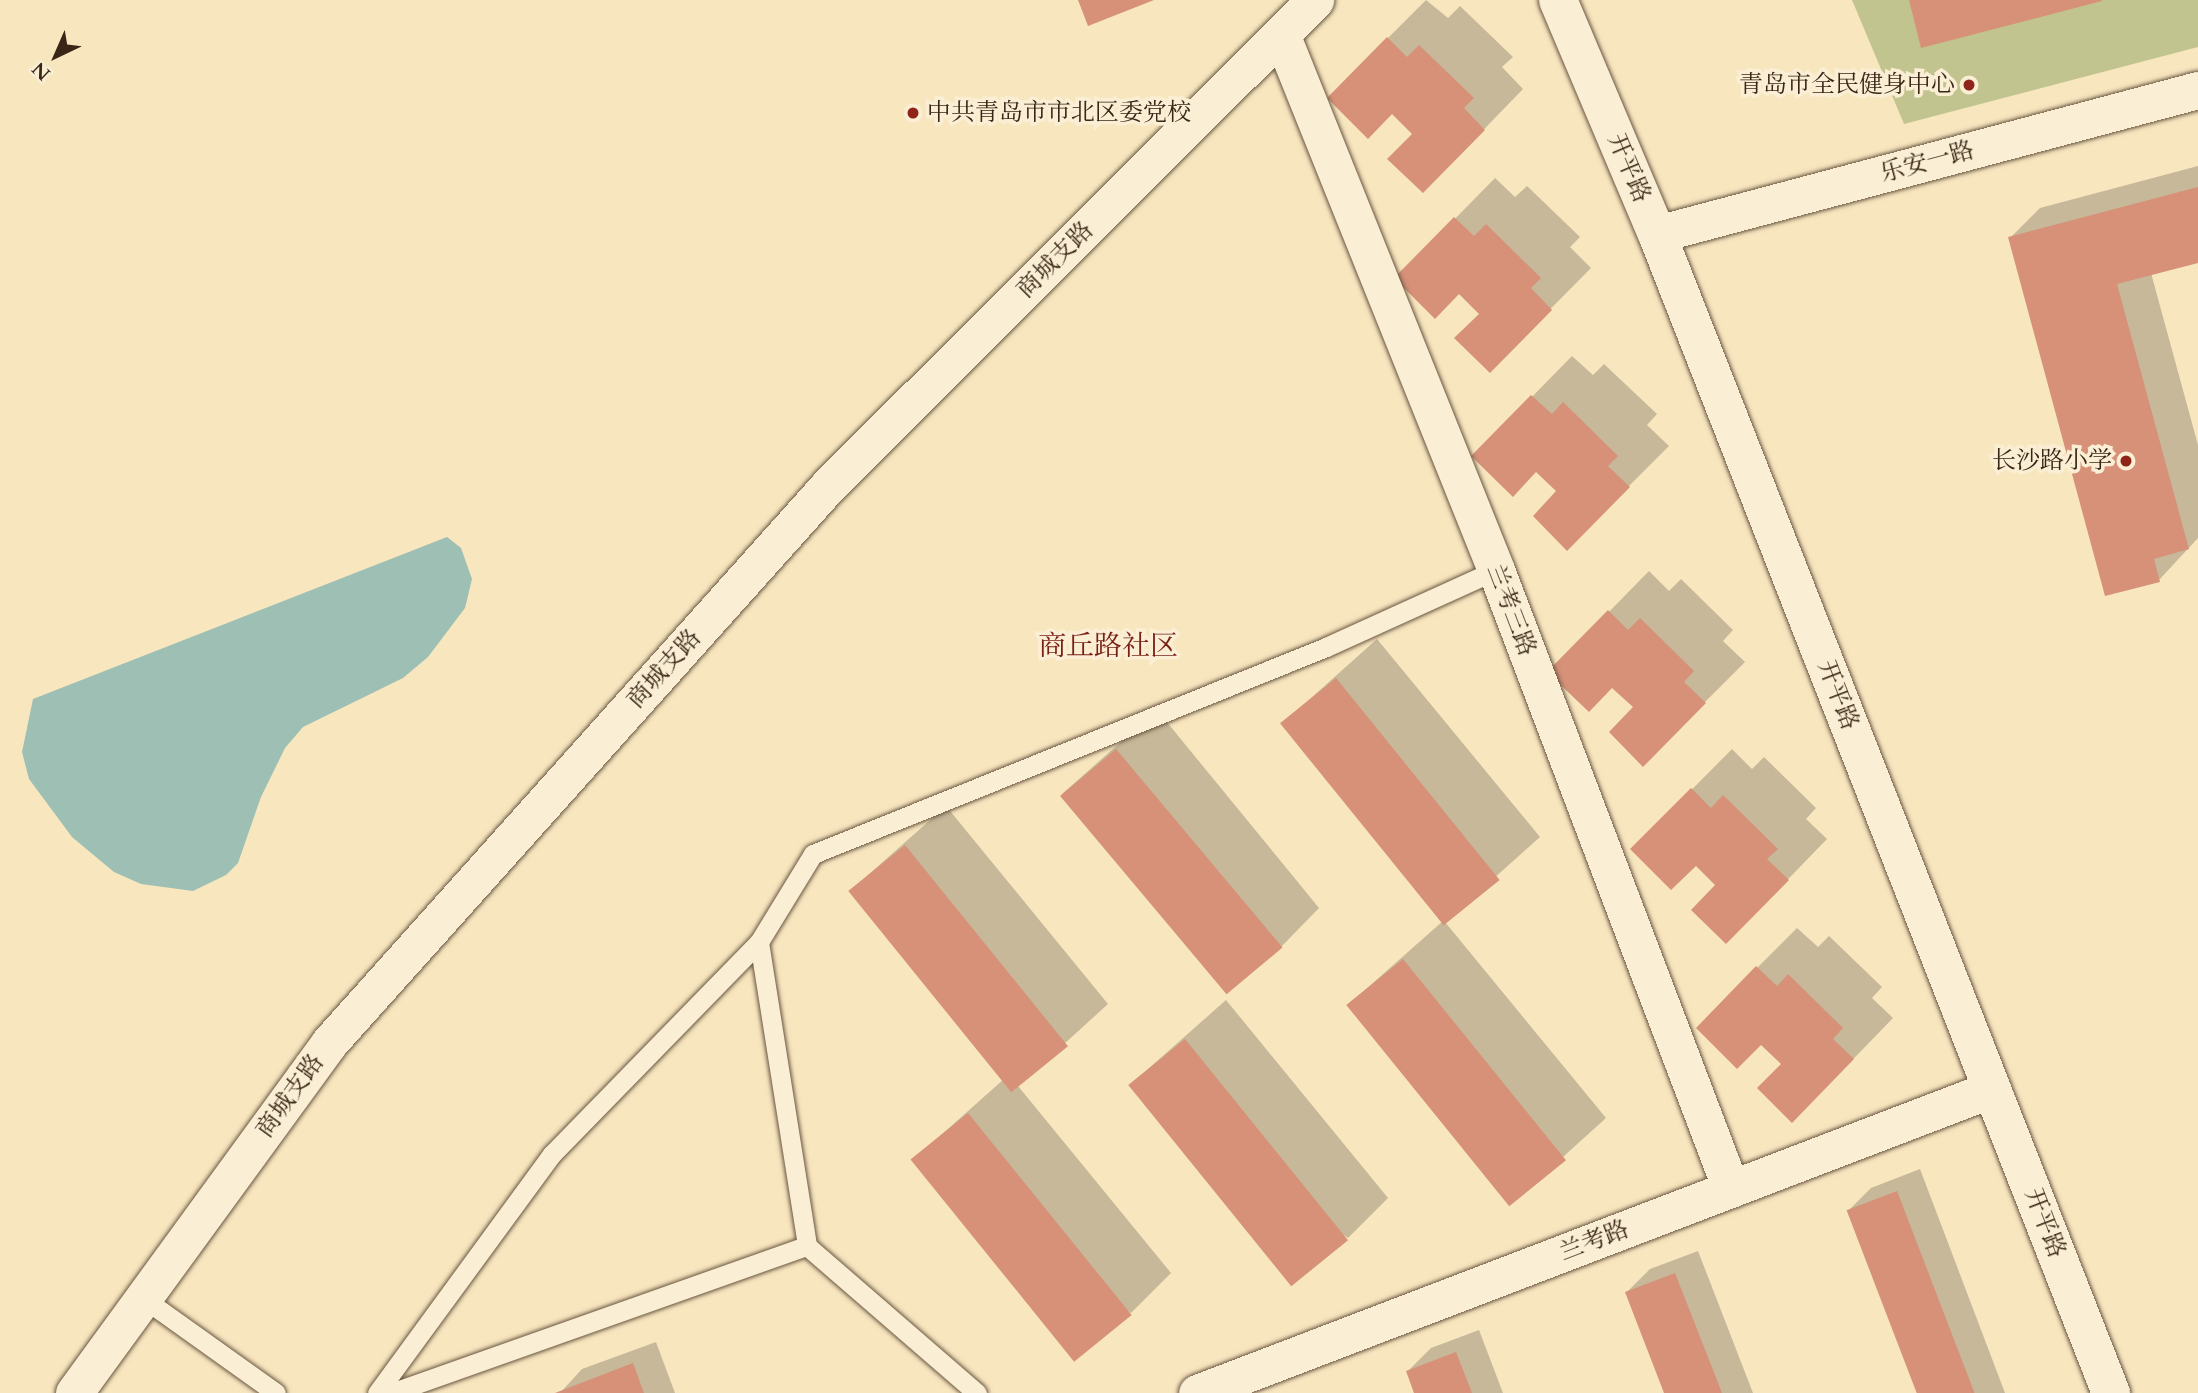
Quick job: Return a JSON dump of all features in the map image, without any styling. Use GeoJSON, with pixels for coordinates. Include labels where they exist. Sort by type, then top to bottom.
{"type":"FeatureCollection","features":[{"type":"Feature","properties":{"kind":"street","name":"商城支路"},"geometry":{"type":"LineString","coordinates":[[74,1393],[329,1043],[829,485],[1315,0]]}},
{"type":"Feature","properties":{"kind":"street","name":"开平路"},"geometry":{"type":"LineString","coordinates":[[1558,0],[1657,234],[2111,1393]]}},
{"type":"Feature","properties":{"kind":"street","name":"兰考三路"},"geometry":{"type":"LineString","coordinates":[[1281,34],[1496,569],[1731,1189]]}},
{"type":"Feature","properties":{"kind":"street","name":"乐安一路"},"geometry":{"type":"LineString","coordinates":[[1657,234],[2198,90]]}},
{"type":"Feature","properties":{"kind":"street","name":"兰考路"},"geometry":{"type":"LineString","coordinates":[[1197,1393],[1992,1089]]}},
{"type":"Feature","properties":{"kind":"lane"},"geometry":{"type":"LineString","coordinates":[[377,1393],[552,1154],[759,942],[813,854],[1326,647],[1496,569]]}},
{"type":"Feature","properties":{"kind":"lane"},"geometry":{"type":"LineString","coordinates":[[759,942],[807,1246],[977,1393]]}},
{"type":"Feature","properties":{"kind":"lane"},"geometry":{"type":"LineString","coordinates":[[391,1393],[807,1246]]}},
{"type":"Feature","properties":{"kind":"lane"},"geometry":{"type":"LineString","coordinates":[[143,1298],[276,1393]]}},
{"type":"Feature","properties":{"kind":"green space","name":"青岛市全民健身中心"},"geometry":{"type":"Polygon","coordinates":[[[1852,0],[2198,0],[2198,47],[1904,124],[1852,0]]]}},
{"type":"Feature","properties":{"kind":"water"},"geometry":{"type":"Polygon","coordinates":[[[447,537],[461,548],[472,579],[465,608],[428,657],[403,678],[303,727],[285,748],[261,797],[238,863],[226,875],[193,891],[141,884],[114,872],[72,837],[29,779],[22,752],[33,699],[447,537]]]}},
{"type":"Feature","properties":{"kind":"building"},"geometry":{"type":"Polygon","coordinates":[[[1078,0],[1154,0],[1088,26],[1078,0]]]}},
{"type":"Feature","properties":{"kind":"building"},"geometry":{"type":"Polygon","coordinates":[[[1909,0],[2102,0],[2102,1],[1921,48],[1909,0]]]}},
{"type":"Feature","properties":{"kind":"building"},"geometry":{"type":"Polygon","coordinates":[[[1387,37],[1407,57],[1419,45],[1474,98],[1464,108],[1485,130],[1423,193],[1387,159],[1412,134],[1392,114],[1368,139],[1327,98],[1387,37]]]}},
{"type":"Feature","properties":{"kind":"building"},"geometry":{"type":"Polygon","coordinates":[[[2198,187],[2198,263],[2117,284],[2189,549],[2154,559],[2160,582],[2105,596],[2008,237],[2198,187]]]}},
{"type":"Feature","properties":{"kind":"building"},"geometry":{"type":"Polygon","coordinates":[[[1454,217],[1474,236],[1486,224],[1541,278],[1531,288],[1552,310],[1490,373],[1454,338],[1479,314],[1459,294],[1435,319],[1394,278],[1454,217]]]}},
{"type":"Feature","properties":{"kind":"building"},"geometry":{"type":"Polygon","coordinates":[[[1531,395],[1552,414],[1563,402],[1618,456],[1608,466],[1630,487],[1567,551],[1533,516],[1556,491],[1536,472],[1513,497],[1471,456],[1531,395]]]}},
{"type":"Feature","properties":{"kind":"building"},"geometry":{"type":"Polygon","coordinates":[[[1608,610],[1628,630],[1640,618],[1694,671],[1684,682],[1706,703],[1643,767],[1609,732],[1633,707],[1612,688],[1589,712],[1547,672],[1608,610]]]}},
{"type":"Feature","properties":{"kind":"building"},"geometry":{"type":"Polygon","coordinates":[[[1336,678],[1500,880],[1444,925],[1280,723],[1336,678]]]}},
{"type":"Feature","properties":{"kind":"building"},"geometry":{"type":"Polygon","coordinates":[[[1116,749],[1282,947],[1227,994],[1060,796],[1116,749]]]}},
{"type":"Feature","properties":{"kind":"building"},"geometry":{"type":"Polygon","coordinates":[[[1691,788],[1711,808],[1723,795],[1778,849],[1767,859],[1789,880],[1726,944],[1691,910],[1715,885],[1696,866],[1671,890],[1630,849],[1691,788]]]}},
{"type":"Feature","properties":{"kind":"building"},"geometry":{"type":"Polygon","coordinates":[[[905,845],[1068,1046],[1011,1092],[848,891],[905,845]]]}},
{"type":"Feature","properties":{"kind":"building"},"geometry":{"type":"Polygon","coordinates":[[[1403,959],[1566,1160],[1509,1206],[1346,1005],[1403,959]]]}},
{"type":"Feature","properties":{"kind":"building"},"geometry":{"type":"Polygon","coordinates":[[[1756,966],[1777,986],[1788,974],[1843,1028],[1833,1039],[1854,1059],[1792,1123],[1757,1088],[1781,1064],[1761,1045],[1737,1069],[1696,1028],[1756,966]]]}},
{"type":"Feature","properties":{"kind":"building"},"geometry":{"type":"Polygon","coordinates":[[[1185,1039],[1348,1240],[1291,1286],[1128,1085],[1185,1039]]]}},
{"type":"Feature","properties":{"kind":"building"},"geometry":{"type":"Polygon","coordinates":[[[968,1113],[1132,1315],[1074,1362],[910,1160],[968,1113]]]}},
{"type":"Feature","properties":{"kind":"building"},"geometry":{"type":"Polygon","coordinates":[[[1897,1191],[1974,1393],[1917,1393],[1847,1210],[1897,1191]]]}},
{"type":"Feature","properties":{"kind":"building"},"geometry":{"type":"Polygon","coordinates":[[[1675,1273],[1722,1393],[1664,1393],[1625,1292],[1675,1273]]]}},
{"type":"Feature","properties":{"kind":"building"},"geometry":{"type":"Polygon","coordinates":[[[1456,1352],[1472,1393],[1414,1393],[1406,1371],[1456,1352]]]}},
{"type":"Feature","properties":{"kind":"building"},"geometry":{"type":"Polygon","coordinates":[[[633,1363],[644,1393],[555,1393],[633,1363]]]}},
{"type":"Feature","properties":{"kind":"place","name":"青岛市全民健身中心"},"geometry":{"type":"Point","coordinates":[1969,85]}},
{"type":"Feature","properties":{"kind":"place","name":"中共青岛市市北区委党校"},"geometry":{"type":"Point","coordinates":[913,113]}},
{"type":"Feature","properties":{"kind":"place","name":"长沙路小学"},"geometry":{"type":"Point","coordinates":[2126,461]}},
{"type":"Feature","properties":{"kind":"district","name":"商丘路社区"},"geometry":{"type":"Point","coordinates":[1108,646]}}]}
